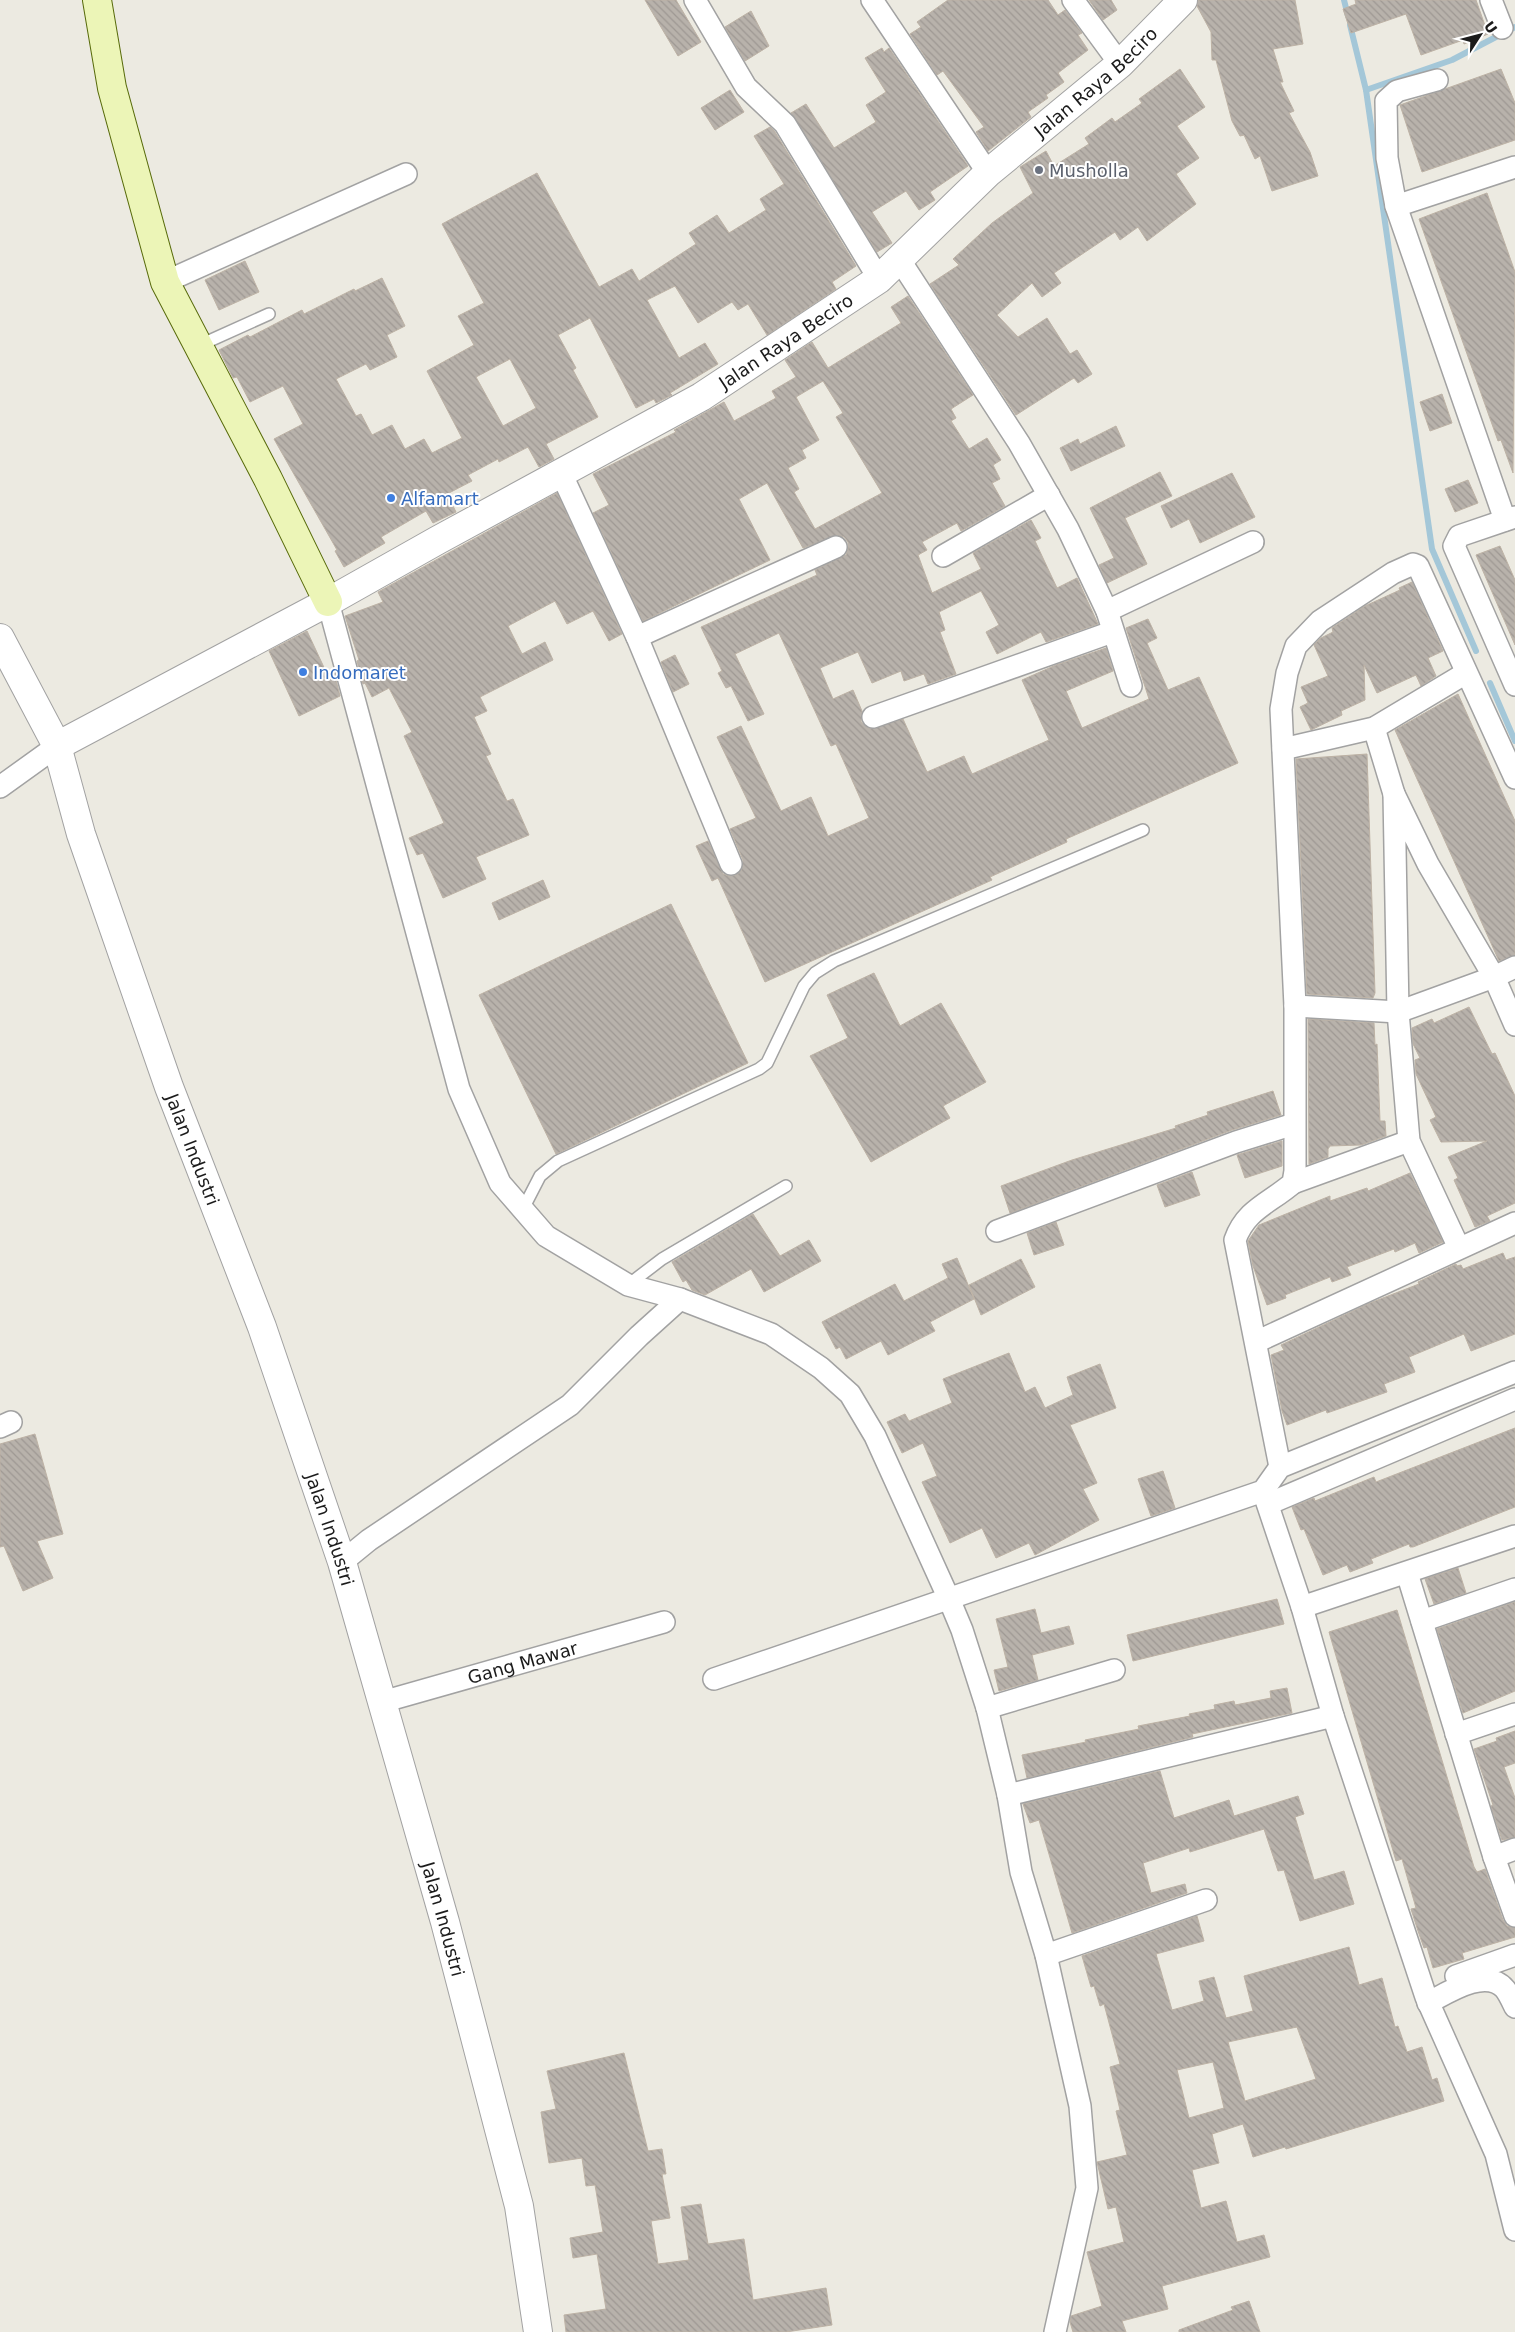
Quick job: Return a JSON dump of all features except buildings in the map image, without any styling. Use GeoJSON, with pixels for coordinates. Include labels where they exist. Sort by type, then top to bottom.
{"type":"FeatureCollection","features":[{"type":"Feature","properties":{"kind":"main road"},"geometry":{"type":"LineString","coordinates":[[97,0],[112,88],[165,282],[268,478],[328,602]]}},
{"type":"Feature","properties":{"kind":"street"},"geometry":{"type":"LineString","coordinates":[[695,0],[746,88],[779,117],[789,130],[879,278]]}},
{"type":"Feature","properties":{"kind":"street"},"geometry":{"type":"LineString","coordinates":[[872,0],[988,173]]}},
{"type":"Feature","properties":{"kind":"street"},"geometry":{"type":"LineString","coordinates":[[1073,0],[1120,64]]}},
{"type":"Feature","properties":{"kind":"street","name":"Jalan Raya Beciro"},"geometry":{"type":"LineString","coordinates":[[57,746],[328,602],[701,397],[879,278],[988,173],[1120,64],[1183,0]]}},
{"type":"Feature","properties":{"kind":"street"},"geometry":{"type":"LineString","coordinates":[[1491,0],[1502,28]]}},
{"type":"Feature","properties":{"kind":"street"},"geometry":{"type":"LineString","coordinates":[[1437,80],[1397,91],[1386,101],[1387,158],[1396,206],[1510,518],[1459,536],[1454,546],[1515,685]]}},
{"type":"Feature","properties":{"kind":"street"},"geometry":{"type":"LineString","coordinates":[[1396,206],[1513,173]]}},
{"type":"Feature","properties":{"kind":"street"},"geometry":{"type":"LineString","coordinates":[[165,282],[406,174]]}},
{"type":"Feature","properties":{"kind":"street"},"geometry":{"type":"LineString","coordinates":[[899,259],[1019,443],[1068,529],[1107,611],[1112,632],[1131,686]]}},
{"type":"Feature","properties":{"kind":"street"},"geometry":{"type":"LineString","coordinates":[[560,473],[637,637],[731,864]]}},
{"type":"Feature","properties":{"kind":"street"},"geometry":{"type":"LineString","coordinates":[[943,556],[1048,495]]}},
{"type":"Feature","properties":{"kind":"street"},"geometry":{"type":"LineString","coordinates":[[1107,611],[1253,542]]}},
{"type":"Feature","properties":{"kind":"street"},"geometry":{"type":"LineString","coordinates":[[637,637],[836,547]]}},
{"type":"Feature","properties":{"kind":"street"},"geometry":{"type":"LineString","coordinates":[[1293,1183],[1295,1170],[1295,1006],[1281,708],[1287,672],[1296,646],[1320,621],[1407,566],[1413,564],[1418,566],[1515,778]]}},
{"type":"Feature","properties":{"kind":"street"},"geometry":{"type":"LineString","coordinates":[[328,602],[459,1089],[500,1183],[546,1236],[628,1285],[680,1299],[771,1334],[821,1368],[850,1394],[874,1436],[949,1599],[962,1630],[987,1708],[1008,1795],[1021,1872],[1046,1956],[1080,2106],[1087,2188],[1055,2332]]}},
{"type":"Feature","properties":{"kind":"street"},"geometry":{"type":"LineString","coordinates":[[873,717],[1112,632]]}},
{"type":"Feature","properties":{"kind":"street","name":"Jalan Industri"},"geometry":{"type":"LineString","coordinates":[[0,638],[57,746],[87,853],[169,1087],[262,1327],[342,1562],[445,1922],[519,2206],[538,2332]]}},
{"type":"Feature","properties":{"kind":"street"},"geometry":{"type":"LineString","coordinates":[[1282,749],[1374,728],[1466,673]]}},
{"type":"Feature","properties":{"kind":"street"},"geometry":{"type":"LineString","coordinates":[[1374,728],[1394,794],[1428,864],[1494,977],[1515,1025]]}},
{"type":"Feature","properties":{"kind":"street"},"geometry":{"type":"LineString","coordinates":[[0,787],[57,746]]}},
{"type":"Feature","properties":{"kind":"street"},"geometry":{"type":"LineString","coordinates":[[1394,794],[1398,1012],[1409,1141],[1459,1248]]}},
{"type":"Feature","properties":{"kind":"street"},"geometry":{"type":"LineString","coordinates":[[1295,1006],[1398,1012],[1494,977],[1515,967]]}},
{"type":"Feature","properties":{"kind":"street"},"geometry":{"type":"LineString","coordinates":[[997,1231],[1236,1142],[1294,1124]]}},
{"type":"Feature","properties":{"kind":"street"},"geometry":{"type":"LineString","coordinates":[[1409,1141],[1293,1183],[1246,1217],[1240,1226],[1235,1240],[1280,1467],[1266,1497],[1302,1607],[1333,1716],[1426,1995],[1496,2154],[1515,2230]]}},
{"type":"Feature","properties":{"kind":"street"},"geometry":{"type":"LineString","coordinates":[[1256,1342],[1515,1223]]}},
{"type":"Feature","properties":{"kind":"street"},"geometry":{"type":"LineString","coordinates":[[342,1562],[378,1535],[570,1405],[639,1336],[680,1299]]}},
{"type":"Feature","properties":{"kind":"street"},"geometry":{"type":"LineString","coordinates":[[1280,1467],[1515,1372]]}},
{"type":"Feature","properties":{"kind":"street"},"geometry":{"type":"LineString","coordinates":[[714,1679],[949,1599],[1266,1497],[1515,1399]]}},
{"type":"Feature","properties":{"kind":"street"},"geometry":{"type":"LineString","coordinates":[[1302,1607],[1515,1536]]}},
{"type":"Feature","properties":{"kind":"street"},"geometry":{"type":"LineString","coordinates":[[1407,1573],[1494,1857],[1515,1916]]}},
{"type":"Feature","properties":{"kind":"street"},"geometry":{"type":"LineString","coordinates":[[1422,1621],[1515,1589]]}},
{"type":"Feature","properties":{"kind":"street","name":"Gang Mawar"},"geometry":{"type":"LineString","coordinates":[[382,1702],[664,1622]]}},
{"type":"Feature","properties":{"kind":"street"},"geometry":{"type":"LineString","coordinates":[[987,1708],[1114,1670]]}},
{"type":"Feature","properties":{"kind":"street"},"geometry":{"type":"LineString","coordinates":[[1456,1734],[1515,1714]]}},
{"type":"Feature","properties":{"kind":"street"},"geometry":{"type":"LineString","coordinates":[[1008,1795],[1333,1716]]}},
{"type":"Feature","properties":{"kind":"street"},"geometry":{"type":"LineString","coordinates":[[1494,1857],[1515,1849]]}},
{"type":"Feature","properties":{"kind":"street"},"geometry":{"type":"LineString","coordinates":[[1046,1956],[1206,1900]]}},
{"type":"Feature","properties":{"kind":"street"},"geometry":{"type":"LineString","coordinates":[[1426,1995],[1515,1955]]}},
{"type":"Feature","properties":{"kind":"street"},"geometry":{"type":"LineString","coordinates":[[1426,1995],[1469,1982],[1495,1982],[1505,1989],[1515,2007]]}},
{"type":"Feature","properties":{"kind":"lane"},"geometry":{"type":"LineString","coordinates":[[198,346],[269,314]]}},
{"type":"Feature","properties":{"kind":"lane"},"geometry":{"type":"LineString","coordinates":[[523,1209],[540,1176],[558,1161],[759,1069],[767,1063],[804,986],[815,973],[834,961],[1143,830]]}},
{"type":"Feature","properties":{"kind":"lane"},"geometry":{"type":"LineString","coordinates":[[628,1285],[662,1259],[786,1186]]}},
{"type":"Feature","properties":{"kind":"waterway"},"geometry":{"type":"LineString","coordinates":[[1344,0],[1348,16]]}},
{"type":"Feature","properties":{"kind":"waterway"},"geometry":{"type":"LineString","coordinates":[[1350,25],[1366,90],[1432,549],[1476,651]]}},
{"type":"Feature","properties":{"kind":"waterway"},"geometry":{"type":"LineString","coordinates":[[1366,90],[1452,60],[1515,27]]}},
{"type":"Feature","properties":{"kind":"waterway"},"geometry":{"type":"LineString","coordinates":[[1490,683],[1515,741]]}},
{"type":"Feature","properties":{"kind":"place","name":"Musholla"},"geometry":{"type":"Point","coordinates":[1039,170]}},
{"type":"Feature","properties":{"kind":"place","name":"Alfamart"},"geometry":{"type":"Point","coordinates":[391,498]}},
{"type":"Feature","properties":{"kind":"place","name":"Indomaret"},"geometry":{"type":"Point","coordinates":[303,672]}}]}
